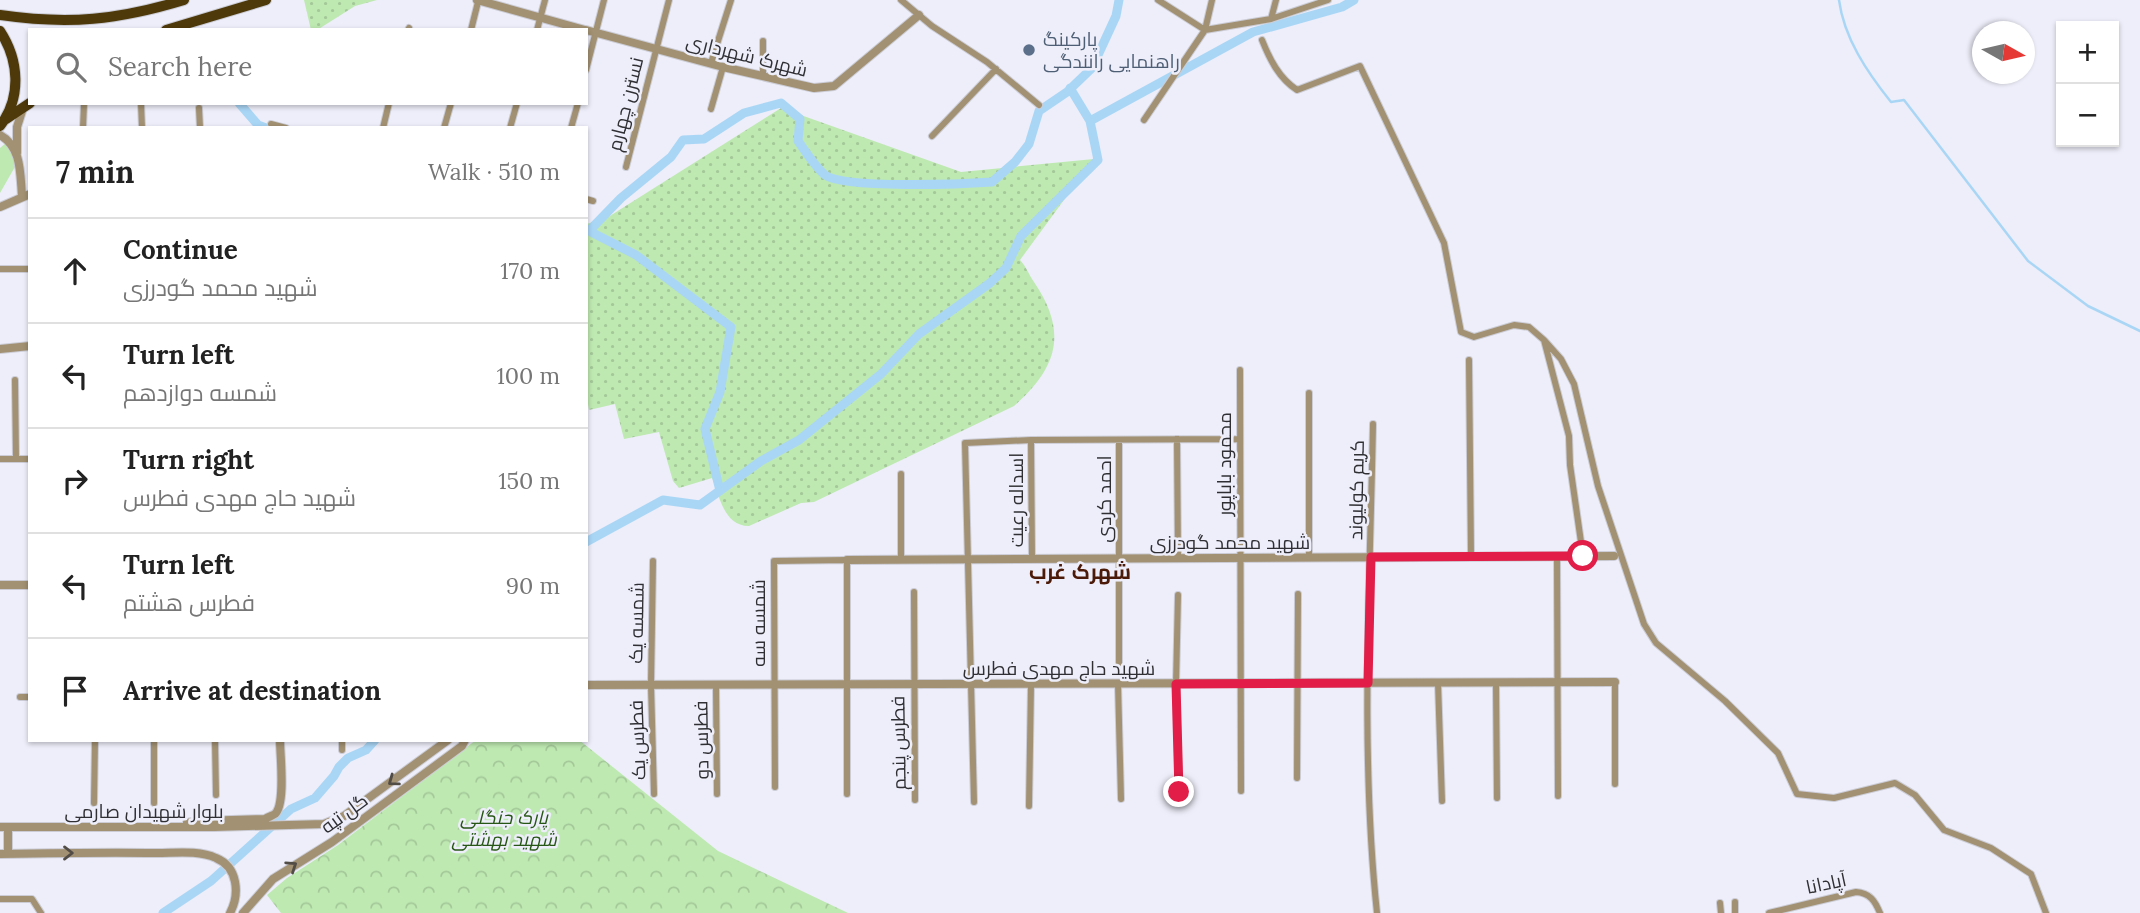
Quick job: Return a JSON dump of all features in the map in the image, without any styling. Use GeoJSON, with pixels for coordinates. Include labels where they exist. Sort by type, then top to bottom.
{"type":"FeatureCollection","features":[{"type":"Feature","properties":{"kind":"highway"},"geometry":{"type":"LineString","coordinates":[[0,15],[55,21],[103,19],[184,0]]}},
{"type":"Feature","properties":{"kind":"highway"},"geometry":{"type":"LineString","coordinates":[[173,28],[266,0]]}},
{"type":"Feature","properties":{"kind":"highway"},"geometry":{"type":"LineString","coordinates":[[0,31],[12,55],[16,81],[10,108],[2,123]]}},
{"type":"Feature","properties":{"kind":"highway"},"geometry":{"type":"LineString","coordinates":[[2,123],[27,105]]}},
{"type":"Feature","properties":{"kind":"street"},"geometry":{"type":"LineString","coordinates":[[538,28],[545,0]]}},
{"type":"Feature","properties":{"kind":"street"},"geometry":{"type":"LineString","coordinates":[[588,63],[604,0]]}},
{"type":"Feature","properties":{"kind":"street","name":"نسترن چهارم"},"geometry":{"type":"LineString","coordinates":[[626,167],[669,0]]}},
{"type":"Feature","properties":{"kind":"street"},"geometry":{"type":"LineString","coordinates":[[711,63],[731,0]]}},
{"type":"Feature","properties":{"kind":"street"},"geometry":{"type":"LineString","coordinates":[[901,0],[1039,104]]}},
{"type":"Feature","properties":{"kind":"street"},"geometry":{"type":"LineString","coordinates":[[1158,0],[1205,30],[1272,19],[1328,0]]}},
{"type":"Feature","properties":{"kind":"street"},"geometry":{"type":"LineString","coordinates":[[1144,120],[1205,30],[1212,0]]}},
{"type":"Feature","properties":{"kind":"street"},"geometry":{"type":"LineString","coordinates":[[1272,19],[1276,0]]}},
{"type":"Feature","properties":{"kind":"street"},"geometry":{"type":"LineString","coordinates":[[471,28],[477,1]]}},
{"type":"Feature","properties":{"kind":"street","name":"شهرک شهرداری"},"geometry":{"type":"LineString","coordinates":[[477,1],[508,4],[540,18],[578,28]]}},
{"type":"Feature","properties":{"kind":"street","name":"شهرک شهرداری"},"geometry":{"type":"LineString","coordinates":[[588,31],[814,88],[834,86],[919,15]]}},
{"type":"Feature","properties":{"kind":"street"},"geometry":{"type":"LineString","coordinates":[[1262,40],[1284,82],[1297,90],[1360,66],[1444,243],[1461,332],[1474,337],[1514,325],[1529,327],[1561,359],[1574,384],[1598,486],[1643,624],[1656,643],[1725,701],[1777,753],[1797,794],[1834,798],[1895,783],[1914,795],[1944,830],[1991,848],[2031,874],[2046,913]]}},
{"type":"Feature","properties":{"kind":"street"},"geometry":{"type":"LineString","coordinates":[[763,41],[763,76]]}},
{"type":"Feature","properties":{"kind":"street"},"geometry":{"type":"LineString","coordinates":[[712,108],[723,67]]}},
{"type":"Feature","properties":{"kind":"street"},"geometry":{"type":"LineString","coordinates":[[932,136],[996,69]]}},
{"type":"Feature","properties":{"kind":"street"},"geometry":{"type":"LineString","coordinates":[[0,207],[26,195],[18,156],[17,127],[27,105]]}},
{"type":"Feature","properties":{"kind":"street"},"geometry":{"type":"LineString","coordinates":[[83,126],[84,105]]}},
{"type":"Feature","properties":{"kind":"street"},"geometry":{"type":"LineString","coordinates":[[141,105],[142,126]]}},
{"type":"Feature","properties":{"kind":"street"},"geometry":{"type":"LineString","coordinates":[[383,126],[389,105]]}},
{"type":"Feature","properties":{"kind":"street"},"geometry":{"type":"LineString","coordinates":[[445,126],[450,105]]}},
{"type":"Feature","properties":{"kind":"street"},"geometry":{"type":"LineString","coordinates":[[511,126],[516,105]]}},
{"type":"Feature","properties":{"kind":"street"},"geometry":{"type":"LineString","coordinates":[[572,126],[577,105]]}},
{"type":"Feature","properties":{"kind":"street"},"geometry":{"type":"LineString","coordinates":[[200,108],[201,126]]}},
{"type":"Feature","properties":{"kind":"street"},"geometry":{"type":"LineString","coordinates":[[271,124],[278,126]]}},
{"type":"Feature","properties":{"kind":"street"},"geometry":{"type":"LineString","coordinates":[[0,135],[7,139],[18,156]]}},
{"type":"Feature","properties":{"kind":"street"},"geometry":{"type":"LineString","coordinates":[[0,269],[28,269]]}},
{"type":"Feature","properties":{"kind":"street"},"geometry":{"type":"LineString","coordinates":[[1544,340],[1569,436],[1570,465],[1583,556]]}},
{"type":"Feature","properties":{"kind":"street"},"geometry":{"type":"LineString","coordinates":[[0,349],[28,346]]}},
{"type":"Feature","properties":{"kind":"street"},"geometry":{"type":"LineString","coordinates":[[1469,360],[1471,557]]}},
{"type":"Feature","properties":{"kind":"street","name":"محمود باباپور"},"geometry":{"type":"LineString","coordinates":[[1240,370],[1241,791]]}},
{"type":"Feature","properties":{"kind":"street"},"geometry":{"type":"LineString","coordinates":[[15,380],[16,459]]}},
{"type":"Feature","properties":{"kind":"street"},"geometry":{"type":"LineString","coordinates":[[1309,393],[1309,558]]}},
{"type":"Feature","properties":{"kind":"street","name":"کریم کولیوند"},"geometry":{"type":"LineString","coordinates":[[1373,424],[1368,683],[1369,800],[1377,913]]}},
{"type":"Feature","properties":{"kind":"street"},"geometry":{"type":"LineString","coordinates":[[1177,439],[1178,558]]}},
{"type":"Feature","properties":{"kind":"street"},"geometry":{"type":"LineString","coordinates":[[974,802],[965,443],[1240,439]]}},
{"type":"Feature","properties":{"kind":"street","name":"اسداله رعیت"},"geometry":{"type":"LineString","coordinates":[[1031,440],[1032,559]]}},
{"type":"Feature","properties":{"kind":"street","name":"احمد کردی"},"geometry":{"type":"LineString","coordinates":[[1119,440],[1119,663]]}},
{"type":"Feature","properties":{"kind":"street"},"geometry":{"type":"LineString","coordinates":[[0,459],[28,459]]}},
{"type":"Feature","properties":{"kind":"street"},"geometry":{"type":"LineString","coordinates":[[901,474],[901,560]]}},
{"type":"Feature","properties":{"kind":"street"},"geometry":{"type":"LineString","coordinates":[[1557,556],[1558,796]]}},
{"type":"Feature","properties":{"kind":"street","name":"شهید محمد گودرزی"},"geometry":{"type":"LineString","coordinates":[[847,560],[1614,556]]}},
{"type":"Feature","properties":{"kind":"street"},"geometry":{"type":"LineString","coordinates":[[847,560],[848,794]]}},
{"type":"Feature","properties":{"kind":"street","name":"شمسه سه"},"geometry":{"type":"LineString","coordinates":[[775,788],[774,561],[847,560]]}},
{"type":"Feature","properties":{"kind":"street","name":"شمسه یک"},"geometry":{"type":"LineString","coordinates":[[651,685],[653,561]]}},
{"type":"Feature","properties":{"kind":"street"},"geometry":{"type":"LineString","coordinates":[[0,585],[28,585]]}},
{"type":"Feature","properties":{"kind":"street","name":"فطرس پنجم"},"geometry":{"type":"LineString","coordinates":[[914,592],[915,800]]}},
{"type":"Feature","properties":{"kind":"street"},"geometry":{"type":"LineString","coordinates":[[1297,778],[1298,594]]}},
{"type":"Feature","properties":{"kind":"street"},"geometry":{"type":"LineString","coordinates":[[1178,595],[1176,684],[1179,792]]}},
{"type":"Feature","properties":{"kind":"street"},"geometry":{"type":"LineString","coordinates":[[1496,682],[1497,798]]}},
{"type":"Feature","properties":{"kind":"street"},"geometry":{"type":"LineString","coordinates":[[1615,682],[1615,784]]}},
{"type":"Feature","properties":{"kind":"street","name":"شهید حاج مهدی فطرس"},"geometry":{"type":"LineString","coordinates":[[588,685],[1615,682]]}},
{"type":"Feature","properties":{"kind":"street"},"geometry":{"type":"LineString","coordinates":[[1438,683],[1442,801]]}},
{"type":"Feature","properties":{"kind":"street"},"geometry":{"type":"LineString","coordinates":[[1029,806],[1031,684]]}},
{"type":"Feature","properties":{"kind":"street"},"geometry":{"type":"LineString","coordinates":[[1118,684],[1121,799]]}},
{"type":"Feature","properties":{"kind":"street","name":"فطرس یک"},"geometry":{"type":"LineString","coordinates":[[651,685],[654,794]]}},
{"type":"Feature","properties":{"kind":"street","name":"فطرس دو"},"geometry":{"type":"LineString","coordinates":[[716,685],[718,794]]}},
{"type":"Feature","properties":{"kind":"street"},"geometry":{"type":"LineString","coordinates":[[20,697],[28,696]]}},
{"type":"Feature","properties":{"kind":"street"},"geometry":{"type":"LineString","coordinates":[[94,803],[95,742]]}},
{"type":"Feature","properties":{"kind":"street"},"geometry":{"type":"LineString","coordinates":[[154,742],[154,803]]}},
{"type":"Feature","properties":{"kind":"street"},"geometry":{"type":"LineString","coordinates":[[215,742],[216,794]]}},
{"type":"Feature","properties":{"kind":"street"},"geometry":{"type":"LineString","coordinates":[[171,827],[199,821],[265,819],[275,814],[281,797],[280,742]]}},
{"type":"Feature","properties":{"kind":"street"},"geometry":{"type":"LineString","coordinates":[[342,742],[342,750]]}},
{"type":"Feature","properties":{"kind":"street","name":"گل تپه"},"geometry":{"type":"LineString","coordinates":[[288,825],[336,821],[445,742]]}},
{"type":"Feature","properties":{"kind":"street","name":"گل تپه"},"geometry":{"type":"LineString","coordinates":[[243,913],[273,879],[332,842],[464,742]]}},
{"type":"Feature","properties":{"kind":"street","name":"بلوار شهیدان صارمی"},"geometry":{"type":"LineString","coordinates":[[4,827],[288,825]]}},
{"type":"Feature","properties":{"kind":"street"},"geometry":{"type":"LineString","coordinates":[[4,827],[4,853],[180,853],[203,855],[222,861],[233,874],[237,892],[230,913]]}},
{"type":"Feature","properties":{"kind":"street","name":"آپادانا"},"geometry":{"type":"LineString","coordinates":[[1769,913],[1842,894],[1864,893],[1875,900],[1880,913]]}},
{"type":"Feature","properties":{"kind":"street"},"geometry":{"type":"LineString","coordinates":[[0,899],[32,900],[41,913]]}},
{"type":"Feature","properties":{"kind":"street"},"geometry":{"type":"LineString","coordinates":[[1735,902],[1735,913]]}},
{"type":"Feature","properties":{"kind":"street"},"geometry":{"type":"LineString","coordinates":[[1720,903],[1720,913]]}},
{"type":"Feature","properties":{"kind":"street"},"geometry":{"type":"LineString","coordinates":[[1805,903],[1808,913]]}},
{"type":"Feature","properties":{"kind":"green space"},"geometry":{"type":"Polygon","coordinates":[[[304,0],[377,0],[355,6],[320,28],[311,28],[304,0]]]}},
{"type":"Feature","properties":{"kind":"green space"},"geometry":{"type":"Polygon","coordinates":[[[781,108],[961,172],[1094,159],[1020,260],[1045,300],[1054,333],[1049,363],[1029,392],[1014,406],[814,502],[801,503],[749,526],[741,525],[728,516],[712,478],[679,488],[673,481],[659,432],[624,439],[615,404],[589,410],[588,223],[605,219],[781,108]]]}},
{"type":"Feature","properties":{"kind":"green space"},"geometry":{"type":"Polygon","coordinates":[[[7,142],[16,165],[0,193],[0,148],[7,142]]]}},
{"type":"Feature","properties":{"kind":"green space","name":"پارک جنگلی شهید بهشتی"},"geometry":{"type":"Polygon","coordinates":[[[473,742],[582,742],[718,851],[848,913],[281,913],[267,895],[287,878],[338,845],[473,742]]]}},
{"type":"Feature","properties":{"kind":"waterway"},"geometry":{"type":"LineString","coordinates":[[588,230],[621,198],[671,157],[683,140],[704,139],[744,113],[781,103],[800,119],[798,141],[825,175],[836,179],[879,184],[992,182],[1015,162],[1029,144],[1039,111],[1067,92],[1092,68],[1116,16],[1119,0]]}},
{"type":"Feature","properties":{"kind":"waterway"},"geometry":{"type":"LineString","coordinates":[[588,541],[663,500],[700,505],[761,461],[799,440],[881,374],[919,334],[990,283],[1006,268],[1021,236],[1098,160],[1090,121],[1253,32],[1342,7],[1354,0]]}},
{"type":"Feature","properties":{"kind":"waterway"},"geometry":{"type":"LineString","coordinates":[[1839,0],[1851,41],[1873,79],[1891,102],[1904,100],[2028,261],[2088,306],[2140,331]]}},
{"type":"Feature","properties":{"kind":"waterway"},"geometry":{"type":"LineString","coordinates":[[1070,88],[1090,121]]}},
{"type":"Feature","properties":{"kind":"waterway"},"geometry":{"type":"LineString","coordinates":[[241,105],[261,126]]}},
{"type":"Feature","properties":{"kind":"waterway"},"geometry":{"type":"LineString","coordinates":[[589,231],[636,255],[731,327],[720,392],[705,429],[720,491]]}},
{"type":"Feature","properties":{"kind":"waterway"},"geometry":{"type":"LineString","coordinates":[[163,913],[211,881],[291,809],[315,798],[348,758],[366,750],[373,742]]}},
{"type":"Feature","properties":{"kind":"place","name":"پارکینگ راهنمایی رانندگی"},"geometry":{"type":"Point","coordinates":[1029,50]}},
{"type":"Feature","properties":{"kind":"district","name":"شهرک غرب"},"geometry":{"type":"Point","coordinates":[1080,572]}},
{"type":"Feature","properties":{"kind":"route"},"geometry":{"type":"LineString","coordinates":[[1179,792],[1176,684],[1368,683],[1371,557],[1583,556]]}}]}
